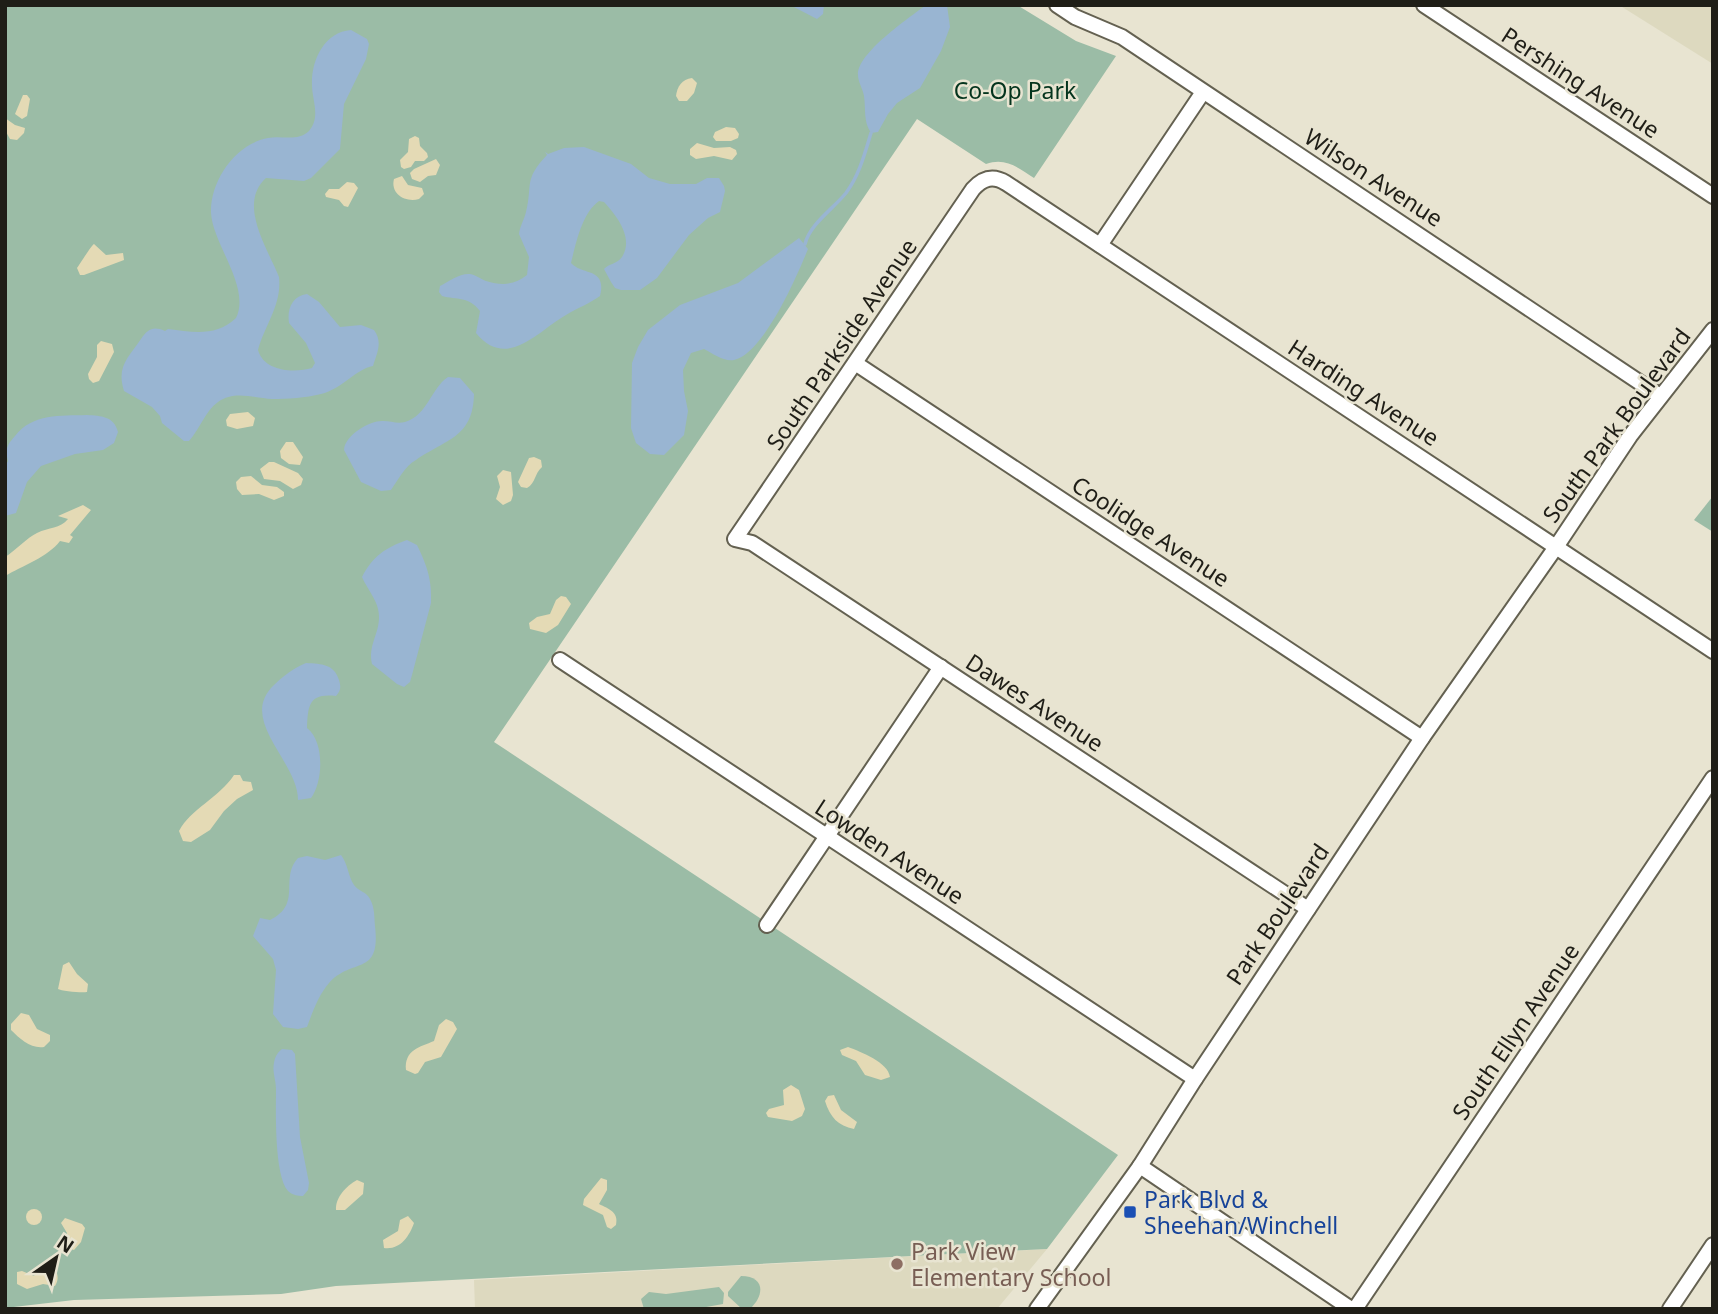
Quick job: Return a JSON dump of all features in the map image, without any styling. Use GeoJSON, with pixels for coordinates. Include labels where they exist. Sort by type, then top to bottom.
{"type":"FeatureCollection","features":[{"type":"Feature","properties":{"kind":"street","name":"Wilson Avenue"},"geometry":{"type":"LineString","coordinates":[[1057,5],[1075,17],[1122,37],[1660,396]]}},
{"type":"Feature","properties":{"kind":"street","name":"Pershing Avenue"},"geometry":{"type":"LineString","coordinates":[[1424,5],[1713,196]]}},
{"type":"Feature","properties":{"kind":"street"},"geometry":{"type":"LineString","coordinates":[[1100,245],[1203,92]]}},
{"type":"Feature","properties":{"kind":"street","name":"Harding Avenue"},"geometry":{"type":"LineString","coordinates":[[988,178],[999,179],[1713,651]]}},
{"type":"Feature","properties":{"kind":"street","name":"South Parkside Avenue"},"geometry":{"type":"LineString","coordinates":[[735,540],[973,189],[988,178]]}},
{"type":"Feature","properties":{"kind":"street","name":"South Park Boulevard"},"geometry":{"type":"LineString","coordinates":[[1556,547],[1630,436],[1713,330]]}},
{"type":"Feature","properties":{"kind":"street","name":"Coolidge Avenue"},"geometry":{"type":"LineString","coordinates":[[855,363],[1422,738]]}},
{"type":"Feature","properties":{"kind":"street","name":"Dawes Avenue"},"geometry":{"type":"LineString","coordinates":[[735,540],[752,543],[1308,909]]}},
{"type":"Feature","properties":{"kind":"street","name":"Park Boulevard"},"geometry":{"type":"LineString","coordinates":[[1037,1309],[1140,1166],[1422,738],[1556,547]]}},
{"type":"Feature","properties":{"kind":"street","name":"Lowden Avenue"},"geometry":{"type":"LineString","coordinates":[[560,660],[1195,1079]]}},
{"type":"Feature","properties":{"kind":"street"},"geometry":{"type":"LineString","coordinates":[[767,925],[941,667]]}},
{"type":"Feature","properties":{"kind":"street","name":"South Ellyn Avenue"},"geometry":{"type":"LineString","coordinates":[[1353,1309],[1713,778]]}},
{"type":"Feature","properties":{"kind":"street"},"geometry":{"type":"LineString","coordinates":[[1140,1166],[1353,1309]]}},
{"type":"Feature","properties":{"kind":"street"},"geometry":{"type":"LineString","coordinates":[[1670,1309],[1713,1245]]}},
{"type":"Feature","properties":{"kind":"shaded area"},"geometry":{"type":"Polygon","coordinates":[[[1619,5],[1713,5],[1713,64],[1619,5]]]}},
{"type":"Feature","properties":{"kind":"shaded area","name":"Park View Elementary School"},"geometry":{"type":"Polygon","coordinates":[[[1047,1249],[997,1309],[475,1309],[474,1280],[1047,1249]]]}},
{"type":"Feature","properties":{"kind":"green space","name":"Co-Op Park"},"geometry":{"type":"Polygon","coordinates":[[[5,5],[1017,5],[1076,41],[1116,56],[1034,178],[1006,163],[986,164],[917,119],[494,742],[1118,1155],[1047,1249],[336,1286],[281,1294],[74,1300],[5,1308],[5,5]]]}},
{"type":"Feature","properties":{"kind":"green space"},"geometry":{"type":"Polygon","coordinates":[[[1713,496],[1713,532],[1694,520],[1713,496]]]}},
{"type":"Feature","properties":{"kind":"green space"},"geometry":{"type":"Polygon","coordinates":[[[741,1276],[755,1279],[760,1287],[758,1298],[750,1309],[742,1309],[728,1296],[728,1292],[741,1276]]]}},
{"type":"Feature","properties":{"kind":"green space"},"geometry":{"type":"Polygon","coordinates":[[[719,1287],[724,1293],[723,1304],[695,1309],[644,1309],[641,1299],[649,1292],[666,1294],[719,1287]]]}},
{"type":"Feature","properties":{"kind":"sand"},"geometry":{"type":"Polygon","coordinates":[[[692,78],[697,83],[694,93],[687,101],[679,101],[676,96],[679,87],[685,80],[692,78]]]}},
{"type":"Feature","properties":{"kind":"sand"},"geometry":{"type":"Polygon","coordinates":[[[23,95],[30,99],[27,116],[22,119],[15,114],[23,95]]]}},
{"type":"Feature","properties":{"kind":"sand"},"geometry":{"type":"Polygon","coordinates":[[[5,118],[25,128],[17,140],[10,139],[5,130],[5,118]]]}},
{"type":"Feature","properties":{"kind":"sand"},"geometry":{"type":"Polygon","coordinates":[[[726,127],[735,128],[739,134],[738,138],[716,141],[713,137],[715,132],[726,127]]]}},
{"type":"Feature","properties":{"kind":"sand"},"geometry":{"type":"Polygon","coordinates":[[[415,136],[419,138],[420,146],[428,157],[424,161],[415,161],[411,167],[404,169],[400,160],[408,152],[409,139],[415,136]]]}},
{"type":"Feature","properties":{"kind":"sand"},"geometry":{"type":"Polygon","coordinates":[[[697,143],[714,148],[730,147],[736,150],[737,154],[732,160],[714,156],[696,159],[690,155],[690,149],[697,143]]]}},
{"type":"Feature","properties":{"kind":"sand"},"geometry":{"type":"Polygon","coordinates":[[[436,159],[440,165],[436,175],[428,176],[420,182],[412,179],[410,173],[414,169],[436,159]]]}},
{"type":"Feature","properties":{"kind":"sand"},"geometry":{"type":"Polygon","coordinates":[[[402,176],[408,185],[422,188],[424,194],[419,199],[404,198],[394,189],[394,179],[402,176]]]}},
{"type":"Feature","properties":{"kind":"sand"},"geometry":{"type":"Polygon","coordinates":[[[347,182],[354,183],[358,188],[348,207],[339,200],[326,197],[329,189],[339,189],[347,182]]]}},
{"type":"Feature","properties":{"kind":"sand"},"geometry":{"type":"Polygon","coordinates":[[[94,244],[106,255],[123,253],[124,260],[80,275],[77,268],[94,244]]]}},
{"type":"Feature","properties":{"kind":"sand"},"geometry":{"type":"Polygon","coordinates":[[[101,341],[112,344],[114,352],[99,381],[93,383],[88,374],[97,357],[97,345],[101,341]]]}},
{"type":"Feature","properties":{"kind":"sand"},"geometry":{"type":"Polygon","coordinates":[[[248,412],[255,418],[253,426],[237,429],[227,426],[226,420],[230,414],[248,412]]]}},
{"type":"Feature","properties":{"kind":"sand"},"geometry":{"type":"Polygon","coordinates":[[[286,442],[293,442],[303,457],[300,465],[289,464],[281,458],[280,451],[286,442]]]}},
{"type":"Feature","properties":{"kind":"sand"},"geometry":{"type":"Polygon","coordinates":[[[529,458],[541,460],[542,467],[530,486],[521,487],[518,482],[529,458]]]}},
{"type":"Feature","properties":{"kind":"sand"},"geometry":{"type":"Polygon","coordinates":[[[269,462],[298,473],[303,479],[301,485],[293,489],[280,481],[264,479],[260,469],[269,462]]]}},
{"type":"Feature","properties":{"kind":"sand"},"geometry":{"type":"Polygon","coordinates":[[[503,470],[511,472],[513,495],[511,501],[503,505],[496,499],[500,487],[497,476],[503,470]]]}},
{"type":"Feature","properties":{"kind":"sand"},"geometry":{"type":"Polygon","coordinates":[[[251,476],[262,485],[277,487],[284,492],[284,496],[274,500],[259,494],[242,495],[236,482],[241,477],[251,476]]]}},
{"type":"Feature","properties":{"kind":"sand"},"geometry":{"type":"Polygon","coordinates":[[[83,505],[91,510],[70,535],[73,537],[69,543],[60,541],[42,556],[5,576],[5,557],[33,535],[58,526],[68,519],[58,516],[83,505]]]}},
{"type":"Feature","properties":{"kind":"sand"},"geometry":{"type":"Polygon","coordinates":[[[561,596],[566,597],[571,604],[558,625],[546,633],[530,629],[529,623],[537,617],[550,614],[556,600],[561,596]]]}},
{"type":"Feature","properties":{"kind":"sand"},"geometry":{"type":"Polygon","coordinates":[[[234,775],[240,775],[243,781],[251,782],[253,790],[224,811],[210,830],[191,842],[183,841],[179,831],[184,823],[234,775]]]}},
{"type":"Feature","properties":{"kind":"sand"},"geometry":{"type":"Polygon","coordinates":[[[69,962],[88,984],[87,992],[58,989],[63,965],[69,962]]]}},
{"type":"Feature","properties":{"kind":"sand"},"geometry":{"type":"Polygon","coordinates":[[[21,1013],[29,1015],[37,1029],[50,1035],[50,1041],[44,1047],[30,1045],[11,1030],[11,1024],[21,1013]]]}},
{"type":"Feature","properties":{"kind":"sand"},"geometry":{"type":"Polygon","coordinates":[[[446,1019],[453,1022],[457,1029],[441,1057],[425,1062],[418,1073],[406,1070],[410,1054],[434,1041],[439,1025],[446,1019]]]}},
{"type":"Feature","properties":{"kind":"sand"},"geometry":{"type":"Polygon","coordinates":[[[848,1047],[879,1062],[890,1077],[881,1080],[865,1075],[856,1061],[842,1055],[840,1050],[848,1047]]]}},
{"type":"Feature","properties":{"kind":"sand"},"geometry":{"type":"Polygon","coordinates":[[[791,1085],[799,1090],[805,1109],[802,1116],[792,1121],[768,1117],[766,1113],[769,1109],[784,1105],[783,1090],[791,1085]]]}},
{"type":"Feature","properties":{"kind":"sand"},"geometry":{"type":"Polygon","coordinates":[[[834,1095],[841,1110],[857,1122],[854,1129],[839,1123],[829,1112],[825,1101],[828,1096],[834,1095]]]}},
{"type":"Feature","properties":{"kind":"sand"},"geometry":{"type":"Polygon","coordinates":[[[601,1178],[607,1180],[607,1190],[599,1204],[612,1212],[617,1221],[611,1229],[607,1227],[603,1215],[583,1205],[584,1199],[601,1178]]]}},
{"type":"Feature","properties":{"kind":"sand"},"geometry":{"type":"Polygon","coordinates":[[[357,1180],[364,1183],[363,1194],[345,1210],[336,1210],[342,1193],[357,1180]]]}},
{"type":"Feature","properties":{"kind":"sand"},"geometry":{"type":"Polygon","coordinates":[[[31,1209],[37,1209],[42,1217],[40,1223],[31,1225],[26,1220],[26,1214],[31,1209]]]}},
{"type":"Feature","properties":{"kind":"sand"},"geometry":{"type":"Polygon","coordinates":[[[408,1216],[414,1223],[407,1238],[395,1247],[384,1248],[383,1240],[398,1231],[400,1220],[408,1216]]]}},
{"type":"Feature","properties":{"kind":"sand"},"geometry":{"type":"Polygon","coordinates":[[[65,1218],[82,1224],[85,1228],[81,1242],[74,1250],[65,1247],[67,1233],[61,1223],[65,1218]]]}},
{"type":"Feature","properties":{"kind":"sand"},"geometry":{"type":"Polygon","coordinates":[[[45,1262],[53,1265],[56,1270],[58,1278],[55,1286],[43,1284],[27,1289],[17,1284],[17,1272],[22,1271],[34,1276],[45,1262]]]}},
{"type":"Feature","properties":{"kind":"water"},"geometry":{"type":"Polygon","coordinates":[[[790,5],[824,5],[823,14],[817,19],[790,5]]]}},
{"type":"Feature","properties":{"kind":"water"},"geometry":{"type":"Polygon","coordinates":[[[926,5],[947,5],[950,27],[941,51],[920,88],[897,103],[878,132],[871,133],[858,78],[860,66],[885,37],[926,5]]]}},
{"type":"Feature","properties":{"kind":"water"},"geometry":{"type":"Polygon","coordinates":[[[351,30],[367,39],[369,44],[366,59],[344,104],[340,149],[311,178],[304,181],[266,178],[254,201],[254,213],[262,240],[279,277],[276,306],[258,350],[261,357],[273,367],[289,370],[312,368],[315,363],[306,343],[289,323],[290,308],[294,300],[307,294],[319,302],[340,327],[361,325],[374,330],[379,343],[373,366],[336,388],[315,395],[272,399],[244,396],[224,398],[210,410],[189,441],[184,441],[162,423],[152,407],[124,391],[122,375],[125,362],[151,329],[212,331],[236,318],[239,293],[211,213],[215,189],[227,166],[245,148],[268,138],[295,137],[309,131],[315,120],[312,76],[317,58],[333,36],[351,30]]]}},
{"type":"Feature","properties":{"kind":"water"},"geometry":{"type":"Polygon","coordinates":[[[584,147],[631,164],[649,178],[670,184],[696,184],[707,178],[719,178],[725,191],[720,212],[708,218],[689,235],[657,278],[640,290],[621,290],[615,288],[604,269],[622,257],[625,235],[614,214],[604,202],[599,201],[584,221],[571,263],[597,276],[600,280],[600,296],[522,344],[499,348],[488,344],[476,333],[480,311],[476,306],[467,301],[442,296],[439,292],[440,286],[466,274],[503,284],[513,283],[527,275],[529,257],[519,234],[532,177],[547,155],[545,152],[548,154],[564,148],[584,147]]]}},
{"type":"Feature","properties":{"kind":"water"},"geometry":{"type":"Polygon","coordinates":[[[799,238],[808,249],[788,294],[768,329],[757,344],[734,360],[722,358],[704,349],[691,353],[683,370],[688,411],[684,435],[664,455],[650,454],[636,443],[631,428],[632,363],[648,330],[680,305],[738,283],[799,238]]]}},
{"type":"Feature","properties":{"kind":"water"},"geometry":{"type":"Polygon","coordinates":[[[448,377],[460,378],[474,394],[469,420],[463,429],[412,463],[391,490],[381,491],[361,482],[344,450],[349,439],[360,429],[378,421],[402,423],[413,419],[448,377]]]}},
{"type":"Feature","properties":{"kind":"water"},"geometry":{"type":"Polygon","coordinates":[[[48,417],[102,417],[113,423],[118,432],[114,443],[103,450],[75,454],[41,466],[27,482],[16,513],[5,516],[5,466],[8,461],[7,447],[12,439],[30,423],[48,417]]]}},
{"type":"Feature","properties":{"kind":"water"},"geometry":{"type":"Polygon","coordinates":[[[407,540],[417,545],[424,560],[430,580],[431,603],[410,682],[404,687],[372,664],[371,652],[379,613],[362,577],[380,554],[407,540]]]}},
{"type":"Feature","properties":{"kind":"water"},"geometry":{"type":"Polygon","coordinates":[[[306,663],[331,668],[337,675],[340,690],[336,696],[320,696],[309,707],[307,728],[317,743],[320,773],[311,798],[298,800],[295,785],[265,726],[262,712],[264,698],[274,685],[289,672],[306,663]]]}},
{"type":"Feature","properties":{"kind":"water"},"geometry":{"type":"Polygon","coordinates":[[[341,855],[354,885],[369,897],[373,906],[376,942],[374,953],[363,964],[338,975],[329,983],[319,998],[307,1027],[283,1027],[273,1014],[276,970],[273,959],[253,936],[260,918],[270,920],[286,907],[290,874],[298,858],[307,856],[325,860],[341,855]]]}},
{"type":"Feature","properties":{"kind":"water"},"geometry":{"type":"Polygon","coordinates":[[[282,1049],[292,1050],[295,1054],[300,1137],[309,1183],[303,1196],[288,1191],[283,1183],[278,1157],[274,1066],[276,1055],[282,1049]]]}},
{"type":"Feature","properties":{"kind":"waterway"},"geometry":{"type":"LineString","coordinates":[[805,244],[817,223],[851,186],[871,133]]}},
{"type":"Feature","properties":{"kind":"place","name":"Park Blvd & Sheehan/Winchell"},"geometry":{"type":"Point","coordinates":[1130,1212]}},
{"type":"Feature","properties":{"kind":"place","name":"Park View Elementary School"},"geometry":{"type":"Point","coordinates":[897,1264]}}]}
